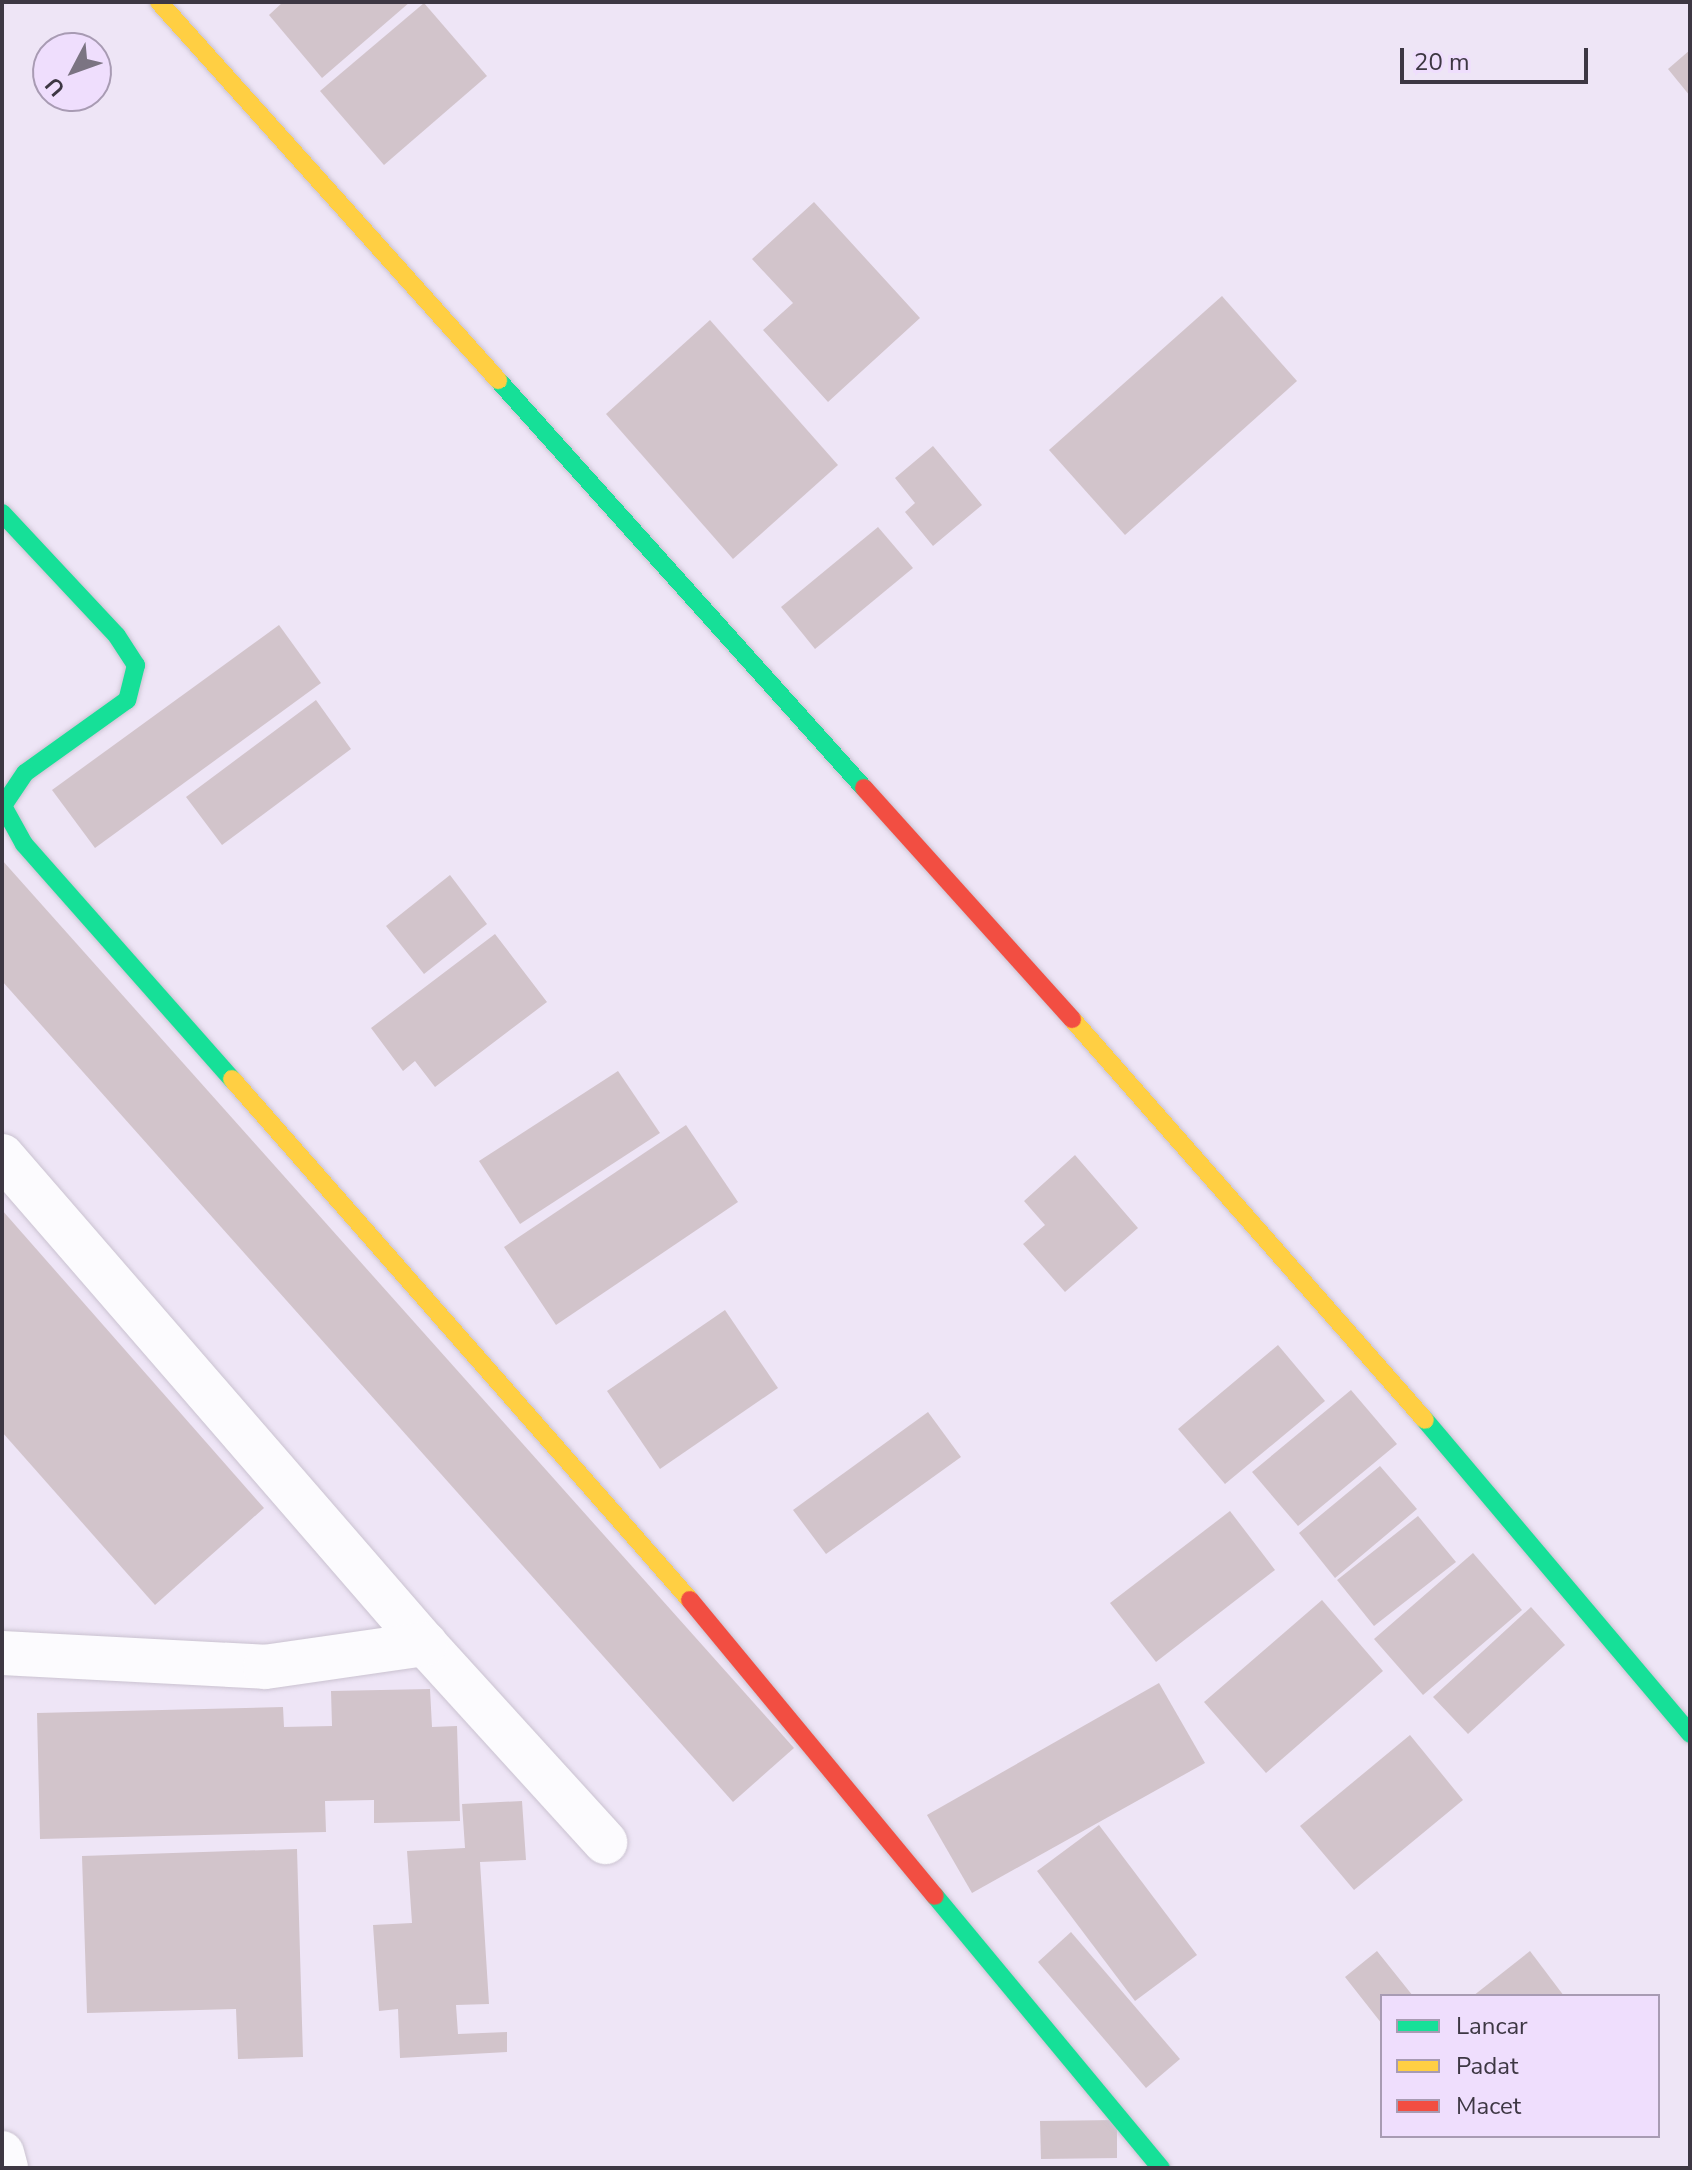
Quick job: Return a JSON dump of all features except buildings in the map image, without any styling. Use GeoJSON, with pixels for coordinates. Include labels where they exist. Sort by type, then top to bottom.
{"type":"FeatureCollection","features":[{"type":"Feature","properties":{"kind":"street"},"geometry":{"type":"LineString","coordinates":[[159,2],[1311,1286],[1690,1734]]}},
{"type":"Feature","properties":{"kind":"street"},"geometry":{"type":"LineString","coordinates":[[2,513],[117,636],[136,665],[127,700],[25,773],[3,806],[24,844],[680,1588],[1161,2168]]}},
{"type":"Feature","properties":{"kind":"street"},"geometry":{"type":"LineString","coordinates":[[2,1156],[425,1644],[605,1842]]}},
{"type":"Feature","properties":{"kind":"street"},"geometry":{"type":"LineString","coordinates":[[2,1653],[265,1667],[425,1644]]}},
{"type":"Feature","properties":{"kind":"street"},"geometry":{"type":"LineString","coordinates":[[2,2153],[6,2168]]}},
{"type":"Feature","properties":{"kind":"traffic: fast"},"geometry":{"type":"LineString","coordinates":[[498,380],[864,788]]}},
{"type":"Feature","properties":{"kind":"traffic: fast"},"geometry":{"type":"LineString","coordinates":[[2,513],[117,636],[136,665],[127,700],[25,773],[3,806],[24,844],[232,1079]]}},
{"type":"Feature","properties":{"kind":"traffic: fast"},"geometry":{"type":"LineString","coordinates":[[1425,1420],[1690,1734]]}},
{"type":"Feature","properties":{"kind":"traffic: fast"},"geometry":{"type":"LineString","coordinates":[[935,1896],[1161,2168]]}},
{"type":"Feature","properties":{"kind":"traffic: slow"},"geometry":{"type":"LineString","coordinates":[[159,2],[498,380]]}},
{"type":"Feature","properties":{"kind":"traffic: slow"},"geometry":{"type":"LineString","coordinates":[[1072,1019],[1425,1420]]}},
{"type":"Feature","properties":{"kind":"traffic: slow"},"geometry":{"type":"LineString","coordinates":[[232,1079],[690,1600]]}},
{"type":"Feature","properties":{"kind":"traffic: jam"},"geometry":{"type":"LineString","coordinates":[[864,788],[1072,1019]]}},
{"type":"Feature","properties":{"kind":"traffic: jam"},"geometry":{"type":"LineString","coordinates":[[690,1600],[935,1896]]}}]}
